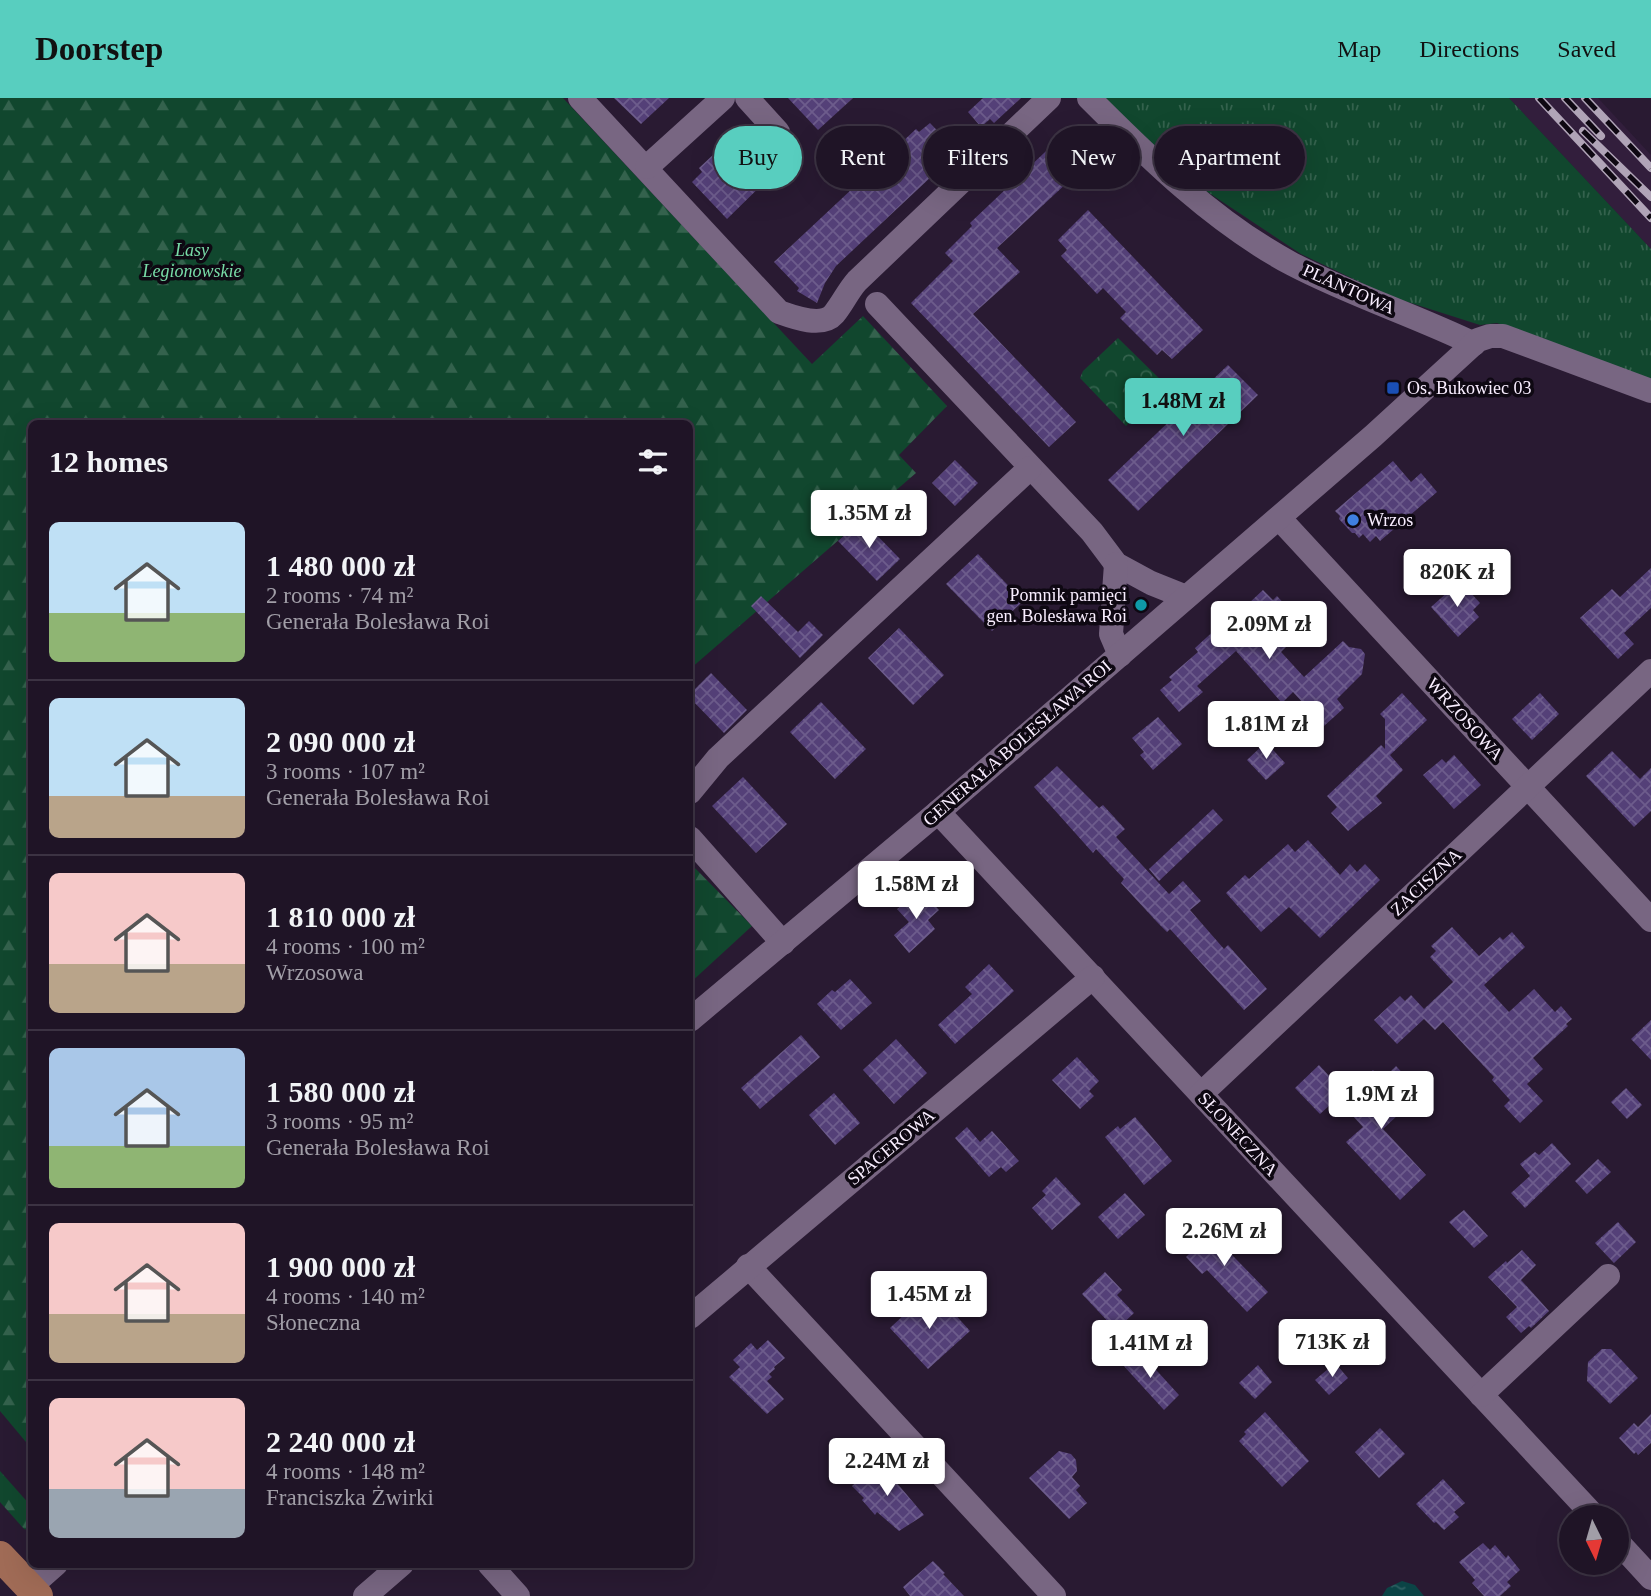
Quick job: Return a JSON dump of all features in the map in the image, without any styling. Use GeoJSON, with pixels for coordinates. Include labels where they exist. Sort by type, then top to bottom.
{"type":"FeatureCollection","features":[{"type":"Feature","properties":{"kind":"main road"},"geometry":{"type":"LineString","coordinates":[[0,1556],[34,1592]]}},
{"type":"Feature","properties":{"kind":"street"},"geometry":{"type":"LineString","coordinates":[[580,98],[779,312],[811,320],[830,317],[857,281],[1049,98]]}},
{"type":"Feature","properties":{"kind":"street"},"geometry":{"type":"LineString","coordinates":[[647,167],[724,98],[745,98],[772,126]]}},
{"type":"Feature","properties":{"kind":"street","name":"PLANTOWA"},"geometry":{"type":"LineString","coordinates":[[1089,98],[1166,174],[1240,230],[1289,262],[1348,291],[1441,327],[1474,344]]}},
{"type":"Feature","properties":{"kind":"street"},"geometry":{"type":"LineString","coordinates":[[877,304],[1091,532],[1116,564],[1151,583],[1186,597]]}},
{"type":"Feature","properties":{"kind":"street"},"geometry":{"type":"LineString","coordinates":[[1474,344],[1490,336],[1503,336],[1651,391]]}},
{"type":"Feature","properties":{"kind":"street","name":"GENERAŁA BOLESŁAWA ROI"},"geometry":{"type":"LineString","coordinates":[[693,1018],[938,812],[1279,518],[1474,344]]}},
{"type":"Feature","properties":{"kind":"street"},"geometry":{"type":"LineString","coordinates":[[693,788],[718,758],[1030,468]]}},
{"type":"Feature","properties":{"kind":"street","name":"WRZOSOWA"},"geometry":{"type":"LineString","coordinates":[[1279,518],[1651,920]]}},
{"type":"Feature","properties":{"kind":"street","name":"GENERAŁA BOLESŁAWA ROI"},"geometry":{"type":"LineString","coordinates":[[1116,564],[1111,634],[1120,654]]}},
{"type":"Feature","properties":{"kind":"street","name":"ZACISZNA"},"geometry":{"type":"LineString","coordinates":[[1201,1094],[1651,671]]}},
{"type":"Feature","properties":{"kind":"street","name":"SŁONECZNA"},"geometry":{"type":"LineString","coordinates":[[938,812],[1584,1505]]}},
{"type":"Feature","properties":{"kind":"street"},"geometry":{"type":"LineString","coordinates":[[693,841],[783,943]]}},
{"type":"Feature","properties":{"kind":"street","name":"SPACEROWA"},"geometry":{"type":"LineString","coordinates":[[693,1314],[1093,977]]}},
{"type":"Feature","properties":{"kind":"street"},"geometry":{"type":"LineString","coordinates":[[748,1266],[1054,1596]]}},
{"type":"Feature","properties":{"kind":"street"},"geometry":{"type":"LineString","coordinates":[[1481,1395],[1608,1276]]}},
{"type":"Feature","properties":{"kind":"street"},"geometry":{"type":"LineString","coordinates":[[1629,1554],[1651,1578]]}},
{"type":"Feature","properties":{"kind":"street"},"geometry":{"type":"LineString","coordinates":[[34,1592],[53,1568]]}},
{"type":"Feature","properties":{"kind":"street"},"geometry":{"type":"LineString","coordinates":[[365,1596],[397,1568]]}},
{"type":"Feature","properties":{"kind":"street"},"geometry":{"type":"LineString","coordinates":[[493,1568],[518,1596]]}},
{"type":"Feature","properties":{"kind":"shaded area"},"geometry":{"type":"Polygon","coordinates":[[[1509,98],[1598,98],[1651,155],[1651,249],[1509,98]]]}},
{"type":"Feature","properties":{"kind":"green space","name":"Lasy Legionowskie"},"geometry":{"type":"Polygon","coordinates":[[[0,98],[563,98],[812,364],[863,316],[947,406],[899,455],[916,473],[693,666],[693,420],[28,420],[28,1444],[0,1411],[0,98]]]}},
{"type":"Feature","properties":{"kind":"green space"},"geometry":{"type":"Polygon","coordinates":[[[1101,98],[1509,98],[1651,249],[1651,379],[1497,323],[1480,325],[1389,296],[1301,254],[1203,189],[1305,189],[1305,126],[1154,126],[1154,147],[1140,134],[1140,126],[1131,126],[1101,98]]]}},
{"type":"Feature","properties":{"kind":"green space"},"geometry":{"type":"Polygon","coordinates":[[[1118,338],[1167,386],[1126,426],[1080,378],[1083,371],[1118,338]]]}},
{"type":"Feature","properties":{"kind":"green space"},"geometry":{"type":"Polygon","coordinates":[[[693,866],[752,926],[693,980],[693,866]]]}},
{"type":"Feature","properties":{"kind":"green space"},"geometry":{"type":"Polygon","coordinates":[[[0,1471],[28,1503],[28,1530],[24,1529],[0,1502],[0,1471]]]}},
{"type":"Feature","properties":{"kind":"water"},"geometry":{"type":"Polygon","coordinates":[[[1402,1581],[1415,1585],[1424,1596],[1382,1596],[1387,1588],[1402,1581]]]}},
{"type":"Feature","properties":{"kind":"building"},"geometry":{"type":"Polygon","coordinates":[[[614,98],[669,98],[641,124],[614,98]]]}},
{"type":"Feature","properties":{"kind":"building"},"geometry":{"type":"Polygon","coordinates":[[[788,98],[853,98],[822,126],[816,128],[788,98]]]}},
{"type":"Feature","properties":{"kind":"building"},"geometry":{"type":"Polygon","coordinates":[[[983,98],[1021,98],[994,123],[990,119],[980,126],[968,112],[983,98]]]}},
{"type":"Feature","properties":{"kind":"building"},"geometry":{"type":"Polygon","coordinates":[[[916,129],[919,132],[923,129],[923,184],[836,266],[817,303],[797,291],[799,288],[774,262],[852,189],[909,189],[909,136],[916,129]]]}},
{"type":"Feature","properties":{"kind":"building"},"geometry":{"type":"Polygon","coordinates":[[[1047,150],[1047,189],[1060,189],[997,248],[1020,272],[973,314],[1076,422],[1049,447],[911,303],[953,261],[945,253],[972,226],[970,223],[1006,189],[1033,189],[1033,163],[1047,150]]]}},
{"type":"Feature","properties":{"kind":"building"},"geometry":{"type":"Polygon","coordinates":[[[714,154],[714,189],[758,189],[727,219],[692,182],[702,172],[699,168],[714,154]]]}},
{"type":"Feature","properties":{"kind":"building"},"geometry":{"type":"Polygon","coordinates":[[[1088,210],[1203,330],[1172,359],[1162,350],[1157,355],[1120,318],[1126,312],[1103,288],[1097,294],[1061,256],[1067,250],[1058,240],[1088,210]]]}},
{"type":"Feature","properties":{"kind":"building"},"geometry":{"type":"Polygon","coordinates":[[[1228,365],[1258,395],[1138,511],[1108,480],[1228,365]]]}},
{"type":"Feature","properties":{"kind":"building"},"geometry":{"type":"Polygon","coordinates":[[[955,460],[978,483],[955,506],[932,483],[955,460]]]}},
{"type":"Feature","properties":{"kind":"building"},"geometry":{"type":"Polygon","coordinates":[[[1393,461],[1411,482],[1421,473],[1437,492],[1380,541],[1376,536],[1370,542],[1363,534],[1359,538],[1352,533],[1335,511],[1393,461]]]}},
{"type":"Feature","properties":{"kind":"building"},"geometry":{"type":"Polygon","coordinates":[[[862,520],[900,559],[877,581],[838,541],[862,520]]]}},
{"type":"Feature","properties":{"kind":"building"},"geometry":{"type":"Polygon","coordinates":[[[978,554],[1023,601],[992,631],[946,584],[978,554]]]}},
{"type":"Feature","properties":{"kind":"building"},"geometry":{"type":"Polygon","coordinates":[[[1651,568],[1651,608],[1624,633],[1634,644],[1618,659],[1580,618],[1612,589],[1620,597],[1651,568]]]}},
{"type":"Feature","properties":{"kind":"building"},"geometry":{"type":"Polygon","coordinates":[[[1460,581],[1480,603],[1473,610],[1479,617],[1458,637],[1431,607],[1460,581]]]}},
{"type":"Feature","properties":{"kind":"building"},"geometry":{"type":"Polygon","coordinates":[[[1263,590],[1273,600],[1277,596],[1289,609],[1286,612],[1295,622],[1284,631],[1293,640],[1281,652],[1304,677],[1343,641],[1349,647],[1361,649],[1365,654],[1362,674],[1337,699],[1344,708],[1324,726],[1293,692],[1282,703],[1236,651],[1197,686],[1203,692],[1179,712],[1160,690],[1172,680],[1169,677],[1198,652],[1195,648],[1218,627],[1220,630],[1263,590]]]}},
{"type":"Feature","properties":{"kind":"building"},"geometry":{"type":"Polygon","coordinates":[[[761,596],[798,632],[809,621],[823,635],[800,658],[751,606],[761,596]]]}},
{"type":"Feature","properties":{"kind":"building"},"geometry":{"type":"Polygon","coordinates":[[[899,628],[944,675],[913,705],[868,658],[899,628]]]}},
{"type":"Feature","properties":{"kind":"building"},"geometry":{"type":"Polygon","coordinates":[[[711,673],[747,710],[724,733],[693,701],[693,691],[711,673]]]}},
{"type":"Feature","properties":{"kind":"building"},"geometry":{"type":"Polygon","coordinates":[[[1402,693],[1427,720],[1390,755],[1403,770],[1376,796],[1382,803],[1348,831],[1331,813],[1337,807],[1327,796],[1381,745],[1385,749],[1385,719],[1380,714],[1402,693]]]}},
{"type":"Feature","properties":{"kind":"building"},"geometry":{"type":"Polygon","coordinates":[[[1540,693],[1559,714],[1532,740],[1512,719],[1540,693]]]}},
{"type":"Feature","properties":{"kind":"building"},"geometry":{"type":"Polygon","coordinates":[[[821,702],[866,749],[835,779],[790,732],[821,702]]]}},
{"type":"Feature","properties":{"kind":"building"},"geometry":{"type":"Polygon","coordinates":[[[1158,717],[1182,744],[1153,770],[1140,755],[1144,752],[1132,738],[1158,717]]]}},
{"type":"Feature","properties":{"kind":"building"},"geometry":{"type":"Polygon","coordinates":[[[1266,742],[1285,763],[1266,780],[1247,760],[1266,742]]]}},
{"type":"Feature","properties":{"kind":"building"},"geometry":{"type":"Polygon","coordinates":[[[1612,751],[1640,779],[1651,768],[1651,811],[1634,827],[1586,776],[1612,751]]]}},
{"type":"Feature","properties":{"kind":"building"},"geometry":{"type":"Polygon","coordinates":[[[1454,755],[1481,785],[1454,809],[1423,775],[1442,759],[1446,763],[1454,755]]]}},
{"type":"Feature","properties":{"kind":"building"},"geometry":{"type":"Polygon","coordinates":[[[1057,766],[1099,808],[1103,805],[1125,829],[1116,837],[1169,894],[1183,881],[1201,901],[1190,910],[1224,949],[1228,945],[1267,989],[1244,1010],[1170,929],[1167,932],[1157,922],[1121,883],[1124,879],[1096,849],[1093,853],[1034,787],[1057,766]]]}},
{"type":"Feature","properties":{"kind":"building"},"geometry":{"type":"Polygon","coordinates":[[[743,777],[787,824],[756,853],[712,806],[743,777]]]}},
{"type":"Feature","properties":{"kind":"building"},"geometry":{"type":"Polygon","coordinates":[[[1213,809],[1223,820],[1159,881],[1149,869],[1213,809]]]}},
{"type":"Feature","properties":{"kind":"building"},"geometry":{"type":"Polygon","coordinates":[[[1308,840],[1340,875],[1350,864],[1357,872],[1365,864],[1380,880],[1320,938],[1289,907],[1261,932],[1226,893],[1245,875],[1249,879],[1288,844],[1295,852],[1308,840]]]}},
{"type":"Feature","properties":{"kind":"building"},"geometry":{"type":"Polygon","coordinates":[[[922,891],[939,910],[928,920],[935,929],[909,953],[894,935],[909,922],[897,909],[922,891]]]}},
{"type":"Feature","properties":{"kind":"building"},"geometry":{"type":"Polygon","coordinates":[[[1452,927],[1479,956],[1500,937],[1503,940],[1512,932],[1525,947],[1484,985],[1509,1012],[1534,989],[1555,1012],[1561,1006],[1572,1019],[1566,1024],[1568,1026],[1533,1058],[1543,1069],[1527,1084],[1543,1101],[1520,1123],[1504,1106],[1510,1100],[1492,1080],[1494,1077],[1443,1022],[1435,1030],[1424,1019],[1397,1044],[1374,1020],[1400,996],[1405,1001],[1411,995],[1424,1009],[1453,982],[1430,957],[1436,951],[1431,946],[1452,927]]]}},
{"type":"Feature","properties":{"kind":"building"},"geometry":{"type":"Polygon","coordinates":[[[989,964],[1014,991],[955,1044],[938,1025],[972,994],[965,987],[989,964]]]}},
{"type":"Feature","properties":{"kind":"building"},"geometry":{"type":"Polygon","coordinates":[[[850,979],[872,1003],[841,1030],[817,1004],[832,990],[835,992],[850,979]]]}},
{"type":"Feature","properties":{"kind":"building"},"geometry":{"type":"Polygon","coordinates":[[[1651,1020],[1651,1060],[1631,1039],[1651,1020]]]}},
{"type":"Feature","properties":{"kind":"building"},"geometry":{"type":"Polygon","coordinates":[[[801,1035],[820,1057],[760,1109],[741,1088],[801,1035]]]}},
{"type":"Feature","properties":{"kind":"building"},"geometry":{"type":"Polygon","coordinates":[[[896,1039],[927,1073],[894,1104],[863,1070],[896,1039]]]}},
{"type":"Feature","properties":{"kind":"building"},"geometry":{"type":"Polygon","coordinates":[[[1077,1057],[1099,1081],[1089,1091],[1094,1096],[1080,1109],[1052,1080],[1077,1057]]]}},
{"type":"Feature","properties":{"kind":"building"},"geometry":{"type":"Polygon","coordinates":[[[1319,1065],[1344,1092],[1320,1114],[1295,1088],[1319,1065]]]}},
{"type":"Feature","properties":{"kind":"building"},"geometry":{"type":"Polygon","coordinates":[[[1396,1066],[1409,1080],[1387,1101],[1399,1114],[1383,1129],[1426,1175],[1400,1200],[1346,1142],[1363,1127],[1338,1100],[1373,1070],[1382,1080],[1396,1066]]]}},
{"type":"Feature","properties":{"kind":"building"},"geometry":{"type":"Polygon","coordinates":[[[1626,1088],[1642,1105],[1627,1119],[1611,1102],[1626,1088]]]}},
{"type":"Feature","properties":{"kind":"building"},"geometry":{"type":"Polygon","coordinates":[[[834,1093],[860,1123],[835,1145],[809,1115],[834,1093]]]}},
{"type":"Feature","properties":{"kind":"building"},"geometry":{"type":"Polygon","coordinates":[[[1135,1117],[1172,1161],[1144,1185],[1105,1137],[1135,1117]]]}},
{"type":"Feature","properties":{"kind":"building"},"geometry":{"type":"Polygon","coordinates":[[[967,1127],[980,1142],[992,1131],[1019,1161],[1006,1172],[1001,1167],[989,1177],[955,1138],[967,1127]]]}},
{"type":"Feature","properties":{"kind":"building"},"geometry":{"type":"Polygon","coordinates":[[[1552,1143],[1571,1164],[1525,1208],[1511,1193],[1530,1176],[1520,1164],[1535,1152],[1539,1155],[1552,1143]]]}},
{"type":"Feature","properties":{"kind":"building"},"geometry":{"type":"Polygon","coordinates":[[[1598,1159],[1611,1172],[1587,1194],[1575,1181],[1598,1159]]]}},
{"type":"Feature","properties":{"kind":"building"},"geometry":{"type":"Polygon","coordinates":[[[1056,1177],[1081,1204],[1052,1230],[1032,1208],[1046,1195],[1042,1191],[1056,1177]]]}},
{"type":"Feature","properties":{"kind":"building"},"geometry":{"type":"Polygon","coordinates":[[[1125,1193],[1145,1215],[1118,1239],[1098,1217],[1125,1193]]]}},
{"type":"Feature","properties":{"kind":"building"},"geometry":{"type":"Polygon","coordinates":[[[1464,1210],[1488,1236],[1474,1248],[1449,1222],[1464,1210]]]}},
{"type":"Feature","properties":{"kind":"building"},"geometry":{"type":"Polygon","coordinates":[[[1618,1222],[1636,1242],[1614,1263],[1595,1243],[1618,1222]]]}},
{"type":"Feature","properties":{"kind":"building"},"geometry":{"type":"Polygon","coordinates":[[[1203,1225],[1268,1292],[1247,1312],[1207,1270],[1202,1274],[1186,1257],[1190,1253],[1182,1245],[1203,1225]]]}},
{"type":"Feature","properties":{"kind":"building"},"geometry":{"type":"Polygon","coordinates":[[[1522,1250],[1536,1265],[1521,1280],[1549,1311],[1531,1328],[1529,1326],[1521,1333],[1506,1317],[1517,1307],[1488,1277],[1522,1250]]]}},
{"type":"Feature","properties":{"kind":"building"},"geometry":{"type":"Polygon","coordinates":[[[1105,1272],[1122,1290],[1117,1295],[1134,1313],[1116,1330],[1082,1294],[1105,1272]]]}},
{"type":"Feature","properties":{"kind":"building"},"geometry":{"type":"Polygon","coordinates":[[[925,1295],[944,1316],[951,1310],[970,1331],[928,1369],[890,1328],[925,1295]]]}},
{"type":"Feature","properties":{"kind":"building"},"geometry":{"type":"Polygon","coordinates":[[[768,1340],[785,1358],[774,1367],[769,1374],[772,1377],[767,1381],[784,1399],[767,1414],[729,1377],[740,1367],[733,1360],[751,1343],[757,1350],[768,1340]]]}},
{"type":"Feature","properties":{"kind":"building"},"geometry":{"type":"Polygon","coordinates":[[[1137,1349],[1179,1395],[1164,1410],[1122,1364],[1137,1349]]]}},
{"type":"Feature","properties":{"kind":"building"},"geometry":{"type":"Polygon","coordinates":[[[1602,1349],[1611,1349],[1638,1378],[1610,1404],[1587,1381],[1588,1362],[1602,1349]]]}},
{"type":"Feature","properties":{"kind":"building"},"geometry":{"type":"Polygon","coordinates":[[[1335,1363],[1348,1378],[1329,1395],[1315,1380],[1335,1363]]]}},
{"type":"Feature","properties":{"kind":"building"},"geometry":{"type":"Polygon","coordinates":[[[1258,1365],[1272,1382],[1255,1399],[1239,1383],[1258,1365]]]}},
{"type":"Feature","properties":{"kind":"building"},"geometry":{"type":"Polygon","coordinates":[[[1265,1412],[1309,1461],[1282,1487],[1239,1441],[1246,1434],[1244,1432],[1265,1412]]]}},
{"type":"Feature","properties":{"kind":"building"},"geometry":{"type":"Polygon","coordinates":[[[1651,1414],[1651,1443],[1638,1455],[1636,1452],[1634,1454],[1619,1438],[1634,1423],[1638,1427],[1651,1414]]]}},
{"type":"Feature","properties":{"kind":"building"},"geometry":{"type":"Polygon","coordinates":[[[1380,1428],[1405,1454],[1379,1478],[1355,1452],[1380,1428]]]}},
{"type":"Feature","properties":{"kind":"building"},"geometry":{"type":"Polygon","coordinates":[[[1059,1451],[1071,1454],[1076,1460],[1077,1471],[1072,1477],[1080,1486],[1076,1490],[1087,1503],[1069,1519],[1029,1478],[1059,1451]]]}},
{"type":"Feature","properties":{"kind":"building"},"geometry":{"type":"Polygon","coordinates":[[[879,1462],[924,1515],[899,1531],[877,1512],[875,1515],[852,1486],[879,1462]]]}},
{"type":"Feature","properties":{"kind":"building"},"geometry":{"type":"Polygon","coordinates":[[[1443,1479],[1465,1503],[1454,1512],[1459,1517],[1444,1530],[1416,1504],[1443,1479]]]}},
{"type":"Feature","properties":{"kind":"building"},"geometry":{"type":"Polygon","coordinates":[[[1483,1543],[1490,1550],[1495,1545],[1506,1558],[1508,1555],[1520,1570],[1507,1582],[1511,1586],[1500,1596],[1484,1596],[1472,1583],[1475,1580],[1459,1562],[1483,1543]]]}},
{"type":"Feature","properties":{"kind":"building"},"geometry":{"type":"Polygon","coordinates":[[[933,1561],[964,1596],[910,1596],[903,1587],[933,1561]]]}},
{"type":"Feature","properties":{"kind":"railway"},"geometry":{"type":"LineString","coordinates":[[1539,98],[1651,218]]}},
{"type":"Feature","properties":{"kind":"railway"},"geometry":{"type":"LineString","coordinates":[[1565,98],[1601,136]]}},
{"type":"Feature","properties":{"kind":"railway"},"geometry":{"type":"LineString","coordinates":[[1585,98],[1651,168]]}},
{"type":"Feature","properties":{"kind":"railway"},"geometry":{"type":"LineString","coordinates":[[1583,131],[1651,197]]}},
{"type":"Feature","properties":{"kind":"place","name":"Os. Bukowiec 03"},"geometry":{"type":"Point","coordinates":[1393,388]}},
{"type":"Feature","properties":{"kind":"place","name":"Wrzos"},"geometry":{"type":"Point","coordinates":[1353,520]}},
{"type":"Feature","properties":{"kind":"place","name":"Pomnik pamięci gen. Bolesława Roi"},"geometry":{"type":"Point","coordinates":[1141,605]}}]}
